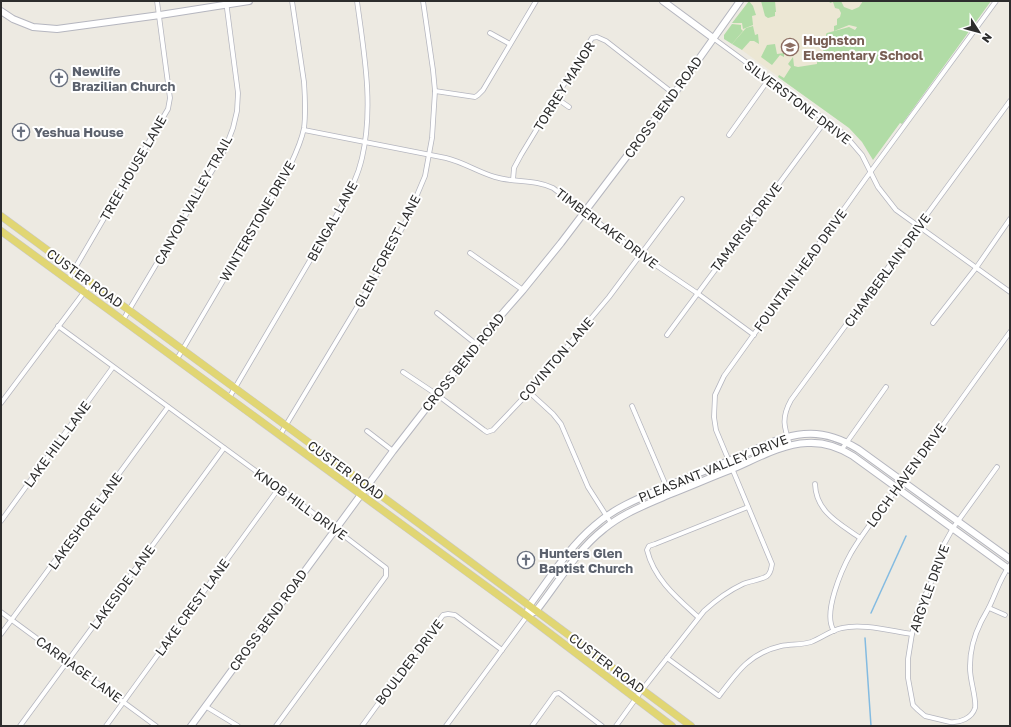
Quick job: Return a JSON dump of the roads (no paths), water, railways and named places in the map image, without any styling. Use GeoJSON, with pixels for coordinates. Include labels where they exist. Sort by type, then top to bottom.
{"type":"FeatureCollection","features":[{"type":"Feature","properties":{"kind":"main road","name":"CUSTER ROAD"},"geometry":{"type":"LineString","coordinates":[[1,216],[691,726]]}},
{"type":"Feature","properties":{"kind":"main road","name":"CUSTER ROAD"},"geometry":{"type":"LineString","coordinates":[[1,231],[527,616],[672,726]]}},
{"type":"Feature","properties":{"kind":"street","name":"TREE HOUSE LANE"},"geometry":{"type":"LineString","coordinates":[[68,280],[168,109],[170,98],[157,1]]}},
{"type":"Feature","properties":{"kind":"street"},"geometry":{"type":"LineString","coordinates":[[1,10],[23,24],[49,29],[160,15],[226,3],[249,1]]}},
{"type":"Feature","properties":{"kind":"street","name":"WINTERSTONE DRIVE"},"geometry":{"type":"LineString","coordinates":[[176,359],[183,350],[287,172],[304,130],[304,82],[292,1]]}},
{"type":"Feature","properties":{"kind":"street","name":"BENGAL LANE"},"geometry":{"type":"LineString","coordinates":[[229,398],[342,206],[357,175],[365,142],[368,94],[357,1]]}},
{"type":"Feature","properties":{"kind":"street","name":"GLEN FOREST LANE"},"geometry":{"type":"LineString","coordinates":[[280,435],[377,274],[406,221],[425,176],[429,154],[435,91],[423,1]]}},
{"type":"Feature","properties":{"kind":"street"},"geometry":{"type":"LineString","coordinates":[[435,91],[471,97],[478,95],[483,90],[536,1]]}},
{"type":"Feature","properties":{"kind":"street","name":"SILVERSTONE DRIVE"},"geometry":{"type":"LineString","coordinates":[[663,1],[844,134],[862,155],[878,187],[896,210],[1010,292]]}},
{"type":"Feature","properties":{"kind":"street","name":"CROSS BEND ROAD"},"geometry":{"type":"LineString","coordinates":[[191,726],[436,394],[561,243],[674,94],[740,1]]}},
{"type":"Feature","properties":{"kind":"street","name":"FOUNTAIN HEAD DRIVE"},"geometry":{"type":"LineString","coordinates":[[698,617],[716,600],[730,591],[766,576],[771,570],[772,564],[716,430],[714,417],[715,395],[724,376],[996,1]]}},
{"type":"Feature","properties":{"kind":"street","name":"CANYON VALLEY TRAIL"},"geometry":{"type":"LineString","coordinates":[[123,320],[130,311],[225,149],[233,128],[238,93],[226,3]]}},
{"type":"Feature","properties":{"kind":"street"},"geometry":{"type":"LineString","coordinates":[[490,33],[510,44]]}},
{"type":"Feature","properties":{"kind":"street","name":"TORREY MANOR"},"geometry":{"type":"LineString","coordinates":[[513,180],[514,168],[521,154],[592,38],[597,37],[606,41],[674,94]]}},
{"type":"Feature","properties":{"kind":"street"},"geometry":{"type":"LineString","coordinates":[[729,134],[769,79]]}},
{"type":"Feature","properties":{"kind":"street"},"geometry":{"type":"LineString","coordinates":[[556,98],[570,107]]}},
{"type":"Feature","properties":{"kind":"street","name":"CHAMBERLAIN DRIVE"},"geometry":{"type":"LineString","coordinates":[[790,445],[783,422],[791,400],[1010,101]]}},
{"type":"Feature","properties":{"kind":"street","name":"TAMARISK DRIVE"},"geometry":{"type":"LineString","coordinates":[[667,335],[826,120]]}},
{"type":"Feature","properties":{"kind":"street","name":"TIMBERLAKE DRIVE"},"geometry":{"type":"LineString","coordinates":[[304,130],[455,160],[495,177],[545,184],[553,188],[641,255],[697,293],[754,335]]}},
{"type":"Feature","properties":{"kind":"street","name":"COVINTON LANE"},"geometry":{"type":"LineString","coordinates":[[403,372],[436,394],[479,427],[487,432],[493,430],[529,392],[609,297],[682,199]]}},
{"type":"Feature","properties":{"kind":"street"},"geometry":{"type":"LineString","coordinates":[[933,323],[976,268],[1010,219]]}},
{"type":"Feature","properties":{"kind":"street"},"geometry":{"type":"LineString","coordinates":[[470,253],[523,290]]}},
{"type":"Feature","properties":{"kind":"street"},"geometry":{"type":"LineString","coordinates":[[1,403],[91,283]]}},
{"type":"Feature","properties":{"kind":"street"},"geometry":{"type":"LineString","coordinates":[[437,313],[476,344]]}},
{"type":"Feature","properties":{"kind":"street","name":"KNOB HILL DRIVE"},"geometry":{"type":"LineString","coordinates":[[58,326],[385,566],[387,571],[386,576],[276,726]]}},
{"type":"Feature","properties":{"kind":"street","name":"LOCH HAVEN DRIVE"},"geometry":{"type":"LineString","coordinates":[[834,630],[831,622],[831,610],[834,595],[847,562],[860,538],[898,488],[1010,332]]}},
{"type":"Feature","properties":{"kind":"street","name":"LAKE HILL LANE"},"geometry":{"type":"LineString","coordinates":[[1,521],[113,367]]}},
{"type":"Feature","properties":{"kind":"street"},"geometry":{"type":"LineString","coordinates":[[842,449],[886,387]]}},
{"type":"Feature","properties":{"kind":"street"},"geometry":{"type":"LineString","coordinates":[[529,392],[553,414],[561,424],[588,487],[612,523]]}},
{"type":"Feature","properties":{"kind":"street"},"geometry":{"type":"LineString","coordinates":[[632,406],[670,495]]}},
{"type":"Feature","properties":{"kind":"street","name":"LAKESHORE LANE"},"geometry":{"type":"LineString","coordinates":[[1,634],[168,407]]}},
{"type":"Feature","properties":{"kind":"street"},"geometry":{"type":"LineString","coordinates":[[367,430],[393,451]]}},
{"type":"Feature","properties":{"kind":"street","name":"PLEASANT VALLEY DRIVE"},"geometry":{"type":"LineString","coordinates":[[527,616],[529,606],[570,551],[595,525],[607,516],[635,500],[666,487],[787,437],[805,434],[817,434],[847,442],[1010,559]]}},
{"type":"Feature","properties":{"kind":"street","name":"PLEASANT VALLEY DRIVE"},"geometry":{"type":"LineString","coordinates":[[446,726],[527,616],[536,611],[577,556],[592,539],[612,523],[640,507],[790,445],[807,442],[842,449],[1009,568]]}},
{"type":"Feature","properties":{"kind":"street","name":"LAKESIDE LANE"},"geometry":{"type":"LineString","coordinates":[[20,726],[224,448]]}},
{"type":"Feature","properties":{"kind":"street","name":"ARGYLE DRIVE"},"geometry":{"type":"LineString","coordinates":[[989,608],[977,630],[970,655],[970,673],[975,702],[974,709],[967,718],[955,723],[925,716],[916,709],[911,697],[908,678],[908,659],[914,620],[934,576],[943,546],[953,528],[997,467]]}},
{"type":"Feature","properties":{"kind":"street"},"geometry":{"type":"LineString","coordinates":[[815,484],[818,501],[824,510],[860,538]]}},
{"type":"Feature","properties":{"kind":"street","name":"LAKE CREST LANE"},"geometry":{"type":"LineString","coordinates":[[106,726],[279,488]]}},
{"type":"Feature","properties":{"kind":"street"},"geometry":{"type":"LineString","coordinates":[[616,726],[698,617],[667,588],[660,578],[648,553],[647,550],[649,546],[748,507]]}},
{"type":"Feature","properties":{"kind":"street"},"geometry":{"type":"LineString","coordinates":[[570,551],[577,556]]}},
{"type":"Feature","properties":{"kind":"street"},"geometry":{"type":"LineString","coordinates":[[1005,615],[989,608],[1002,578],[1009,568]]}},
{"type":"Feature","properties":{"kind":"street","name":"CARRIAGE LANE"},"geometry":{"type":"LineString","coordinates":[[1,612],[156,726]]}},
{"type":"Feature","properties":{"kind":"street","name":"BOULDER DRIVE"},"geometry":{"type":"LineString","coordinates":[[362,726],[443,615],[448,614],[455,616],[502,650]]}},
{"type":"Feature","properties":{"kind":"street"},"geometry":{"type":"LineString","coordinates":[[667,658],[719,696],[741,668],[759,654],[778,647],[812,642],[834,630],[854,626],[912,634]]}},
{"type":"Feature","properties":{"kind":"street"},"geometry":{"type":"LineString","coordinates":[[532,726],[554,694],[559,693],[602,726]]}},
{"type":"Feature","properties":{"kind":"street"},"geometry":{"type":"LineString","coordinates":[[205,706],[238,726]]}},
{"type":"Feature","properties":{"kind":"waterway"},"geometry":{"type":"LineString","coordinates":[[871,613],[906,536]]}},
{"type":"Feature","properties":{"kind":"waterway"},"geometry":{"type":"LineString","coordinates":[[865,638],[871,726]]}},
{"type":"Feature","properties":{"kind":"place","name":"Hughston Elementary School"},"geometry":{"type":"Point","coordinates":[790,47]}},
{"type":"Feature","properties":{"kind":"place","name":"Newlife Brazilian Church"},"geometry":{"type":"Point","coordinates":[59,78]}},
{"type":"Feature","properties":{"kind":"place","name":"Yeshua House"},"geometry":{"type":"Point","coordinates":[21,132]}},
{"type":"Feature","properties":{"kind":"place","name":"Hunters Glen Baptist Church"},"geometry":{"type":"Point","coordinates":[526,560]}}]}
